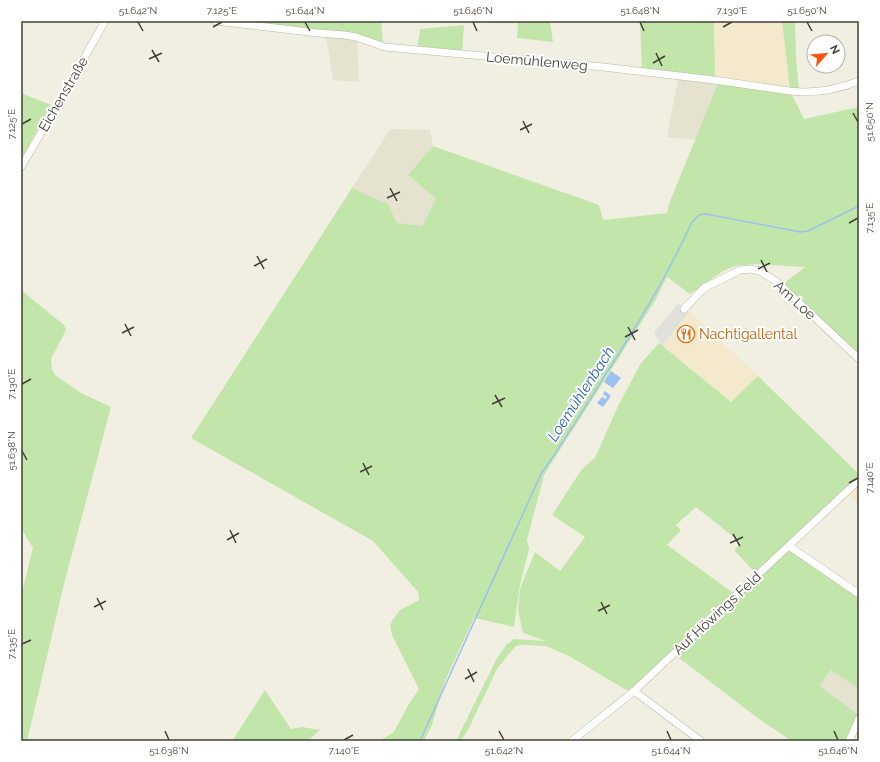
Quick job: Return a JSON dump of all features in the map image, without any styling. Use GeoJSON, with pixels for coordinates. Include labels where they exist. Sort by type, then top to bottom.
{"type":"FeatureCollection","features":[{"type":"Feature","properties":{"kind":"street","name":"Eichenstraße"},"geometry":{"type":"LineString","coordinates":[[21,168],[105,21]]}},
{"type":"Feature","properties":{"kind":"street","name":"Loemühlenweg"},"geometry":{"type":"LineString","coordinates":[[215,21],[344,35],[356,37],[385,48],[603,67],[714,80],[790,92],[818,92],[838,88],[859,81]]}},
{"type":"Feature","properties":{"kind":"street","name":"Am Loe"},"geometry":{"type":"LineString","coordinates":[[684,309],[704,288],[740,270],[751,269],[760,271],[777,282],[859,359]]}},
{"type":"Feature","properties":{"kind":"street","name":"Auf Höwings Feld"},"geometry":{"type":"LineString","coordinates":[[572,741],[634,691],[859,480]]}},
{"type":"Feature","properties":{"kind":"street"},"geometry":{"type":"LineString","coordinates":[[789,546],[859,594]]}},
{"type":"Feature","properties":{"kind":"street"},"geometry":{"type":"LineString","coordinates":[[634,691],[701,741]]}},
{"type":"Feature","properties":{"kind":"street"},"geometry":{"type":"LineString","coordinates":[[849,741],[859,719]]}},
{"type":"Feature","properties":{"kind":"shaded area"},"geometry":{"type":"Polygon","coordinates":[[[714,21],[782,21],[790,90],[715,79],[714,21]]]}},
{"type":"Feature","properties":{"kind":"shaded area"},"geometry":{"type":"Polygon","coordinates":[[[326,36],[357,39],[359,82],[333,80],[326,36]]]}},
{"type":"Feature","properties":{"kind":"shaded area"},"geometry":{"type":"Polygon","coordinates":[[[678,78],[718,83],[698,140],[667,137],[678,78]]]}},
{"type":"Feature","properties":{"kind":"shaded area"},"geometry":{"type":"Polygon","coordinates":[[[393,129],[430,130],[433,146],[408,175],[436,199],[422,226],[397,223],[388,204],[352,188],[389,131],[393,129]]]}},
{"type":"Feature","properties":{"kind":"shaded area"},"geometry":{"type":"Polygon","coordinates":[[[678,303],[689,312],[662,346],[654,333],[678,303]]]}},
{"type":"Feature","properties":{"kind":"shaded area"},"geometry":{"type":"Polygon","coordinates":[[[689,312],[758,376],[732,402],[662,346],[689,312]]]}},
{"type":"Feature","properties":{"kind":"shaded area"},"geometry":{"type":"Polygon","coordinates":[[[859,480],[859,503],[846,493],[859,480]]]}},
{"type":"Feature","properties":{"kind":"shaded area"},"geometry":{"type":"Polygon","coordinates":[[[831,670],[859,689],[859,715],[818,686],[831,670]]]}},
{"type":"Feature","properties":{"kind":"green space"},"geometry":{"type":"Polygon","coordinates":[[[258,21],[381,21],[383,43],[344,35],[258,21]]]}},
{"type":"Feature","properties":{"kind":"green space"},"geometry":{"type":"Polygon","coordinates":[[[493,21],[550,21],[553,42],[517,38],[518,23],[493,23],[493,21]]]}},
{"type":"Feature","properties":{"kind":"green space"},"geometry":{"type":"Polygon","coordinates":[[[640,21],[714,21],[715,79],[642,70],[640,21]]]}},
{"type":"Feature","properties":{"kind":"green space"},"geometry":{"type":"Polygon","coordinates":[[[782,21],[795,21],[799,91],[790,90],[782,21]]]}},
{"type":"Feature","properties":{"kind":"green space"},"geometry":{"type":"Polygon","coordinates":[[[464,25],[462,53],[417,49],[420,29],[464,25]]]}},
{"type":"Feature","properties":{"kind":"green space"},"geometry":{"type":"Polygon","coordinates":[[[718,83],[791,93],[804,119],[859,107],[859,354],[783,284],[805,267],[755,264],[735,266],[723,271],[690,294],[667,277],[655,301],[544,475],[527,540],[529,549],[520,585],[514,627],[474,618],[445,681],[432,725],[424,741],[379,741],[394,732],[407,707],[419,689],[392,635],[390,626],[400,610],[419,600],[418,592],[373,541],[191,438],[352,188],[388,204],[397,223],[422,226],[436,199],[408,175],[433,146],[599,205],[603,220],[667,213],[669,204],[718,83]]]}},
{"type":"Feature","properties":{"kind":"green space"},"geometry":{"type":"Polygon","coordinates":[[[21,93],[51,105],[21,160],[21,93]]]}},
{"type":"Feature","properties":{"kind":"green space"},"geometry":{"type":"Polygon","coordinates":[[[21,290],[64,325],[66,330],[51,359],[52,369],[55,375],[81,393],[111,407],[65,580],[27,741],[21,741],[21,596],[33,548],[21,528],[21,290]]]}},
{"type":"Feature","properties":{"kind":"green space"},"geometry":{"type":"Polygon","coordinates":[[[659,343],[731,402],[758,376],[859,474],[859,480],[789,546],[859,594],[859,689],[831,670],[819,686],[859,715],[848,741],[792,741],[759,719],[674,654],[591,723],[612,703],[628,691],[569,656],[546,646],[521,645],[516,646],[497,669],[469,728],[461,741],[456,741],[496,660],[506,645],[514,639],[546,641],[523,633],[518,611],[520,589],[535,552],[560,571],[585,537],[552,515],[582,469],[595,458],[618,406],[641,363],[659,343]],[[696,507],[676,525],[681,530],[667,545],[736,595],[757,575],[734,550],[741,543],[696,507]]]}},
{"type":"Feature","properties":{"kind":"green space"},"geometry":{"type":"Polygon","coordinates":[[[265,690],[291,729],[302,727],[320,730],[308,741],[232,741],[265,690]]]}},
{"type":"Feature","properties":{"kind":"water"},"geometry":{"type":"Polygon","coordinates":[[[611,371],[621,378],[613,388],[604,382],[611,371]]]}},
{"type":"Feature","properties":{"kind":"water"},"geometry":{"type":"Polygon","coordinates":[[[605,391],[611,396],[603,407],[597,403],[602,397],[606,399],[607,397],[603,394],[605,391]]]}},
{"type":"Feature","properties":{"kind":"waterway","name":"Loemühlenbach"},"geometry":{"type":"LineString","coordinates":[[420,741],[541,474],[641,318],[673,261],[692,222],[699,215],[706,214],[800,232],[808,231],[859,206]]}},
{"type":"Feature","properties":{"kind":"place","name":"Nachtigallental"},"geometry":{"type":"Point","coordinates":[686,334]}}]}
